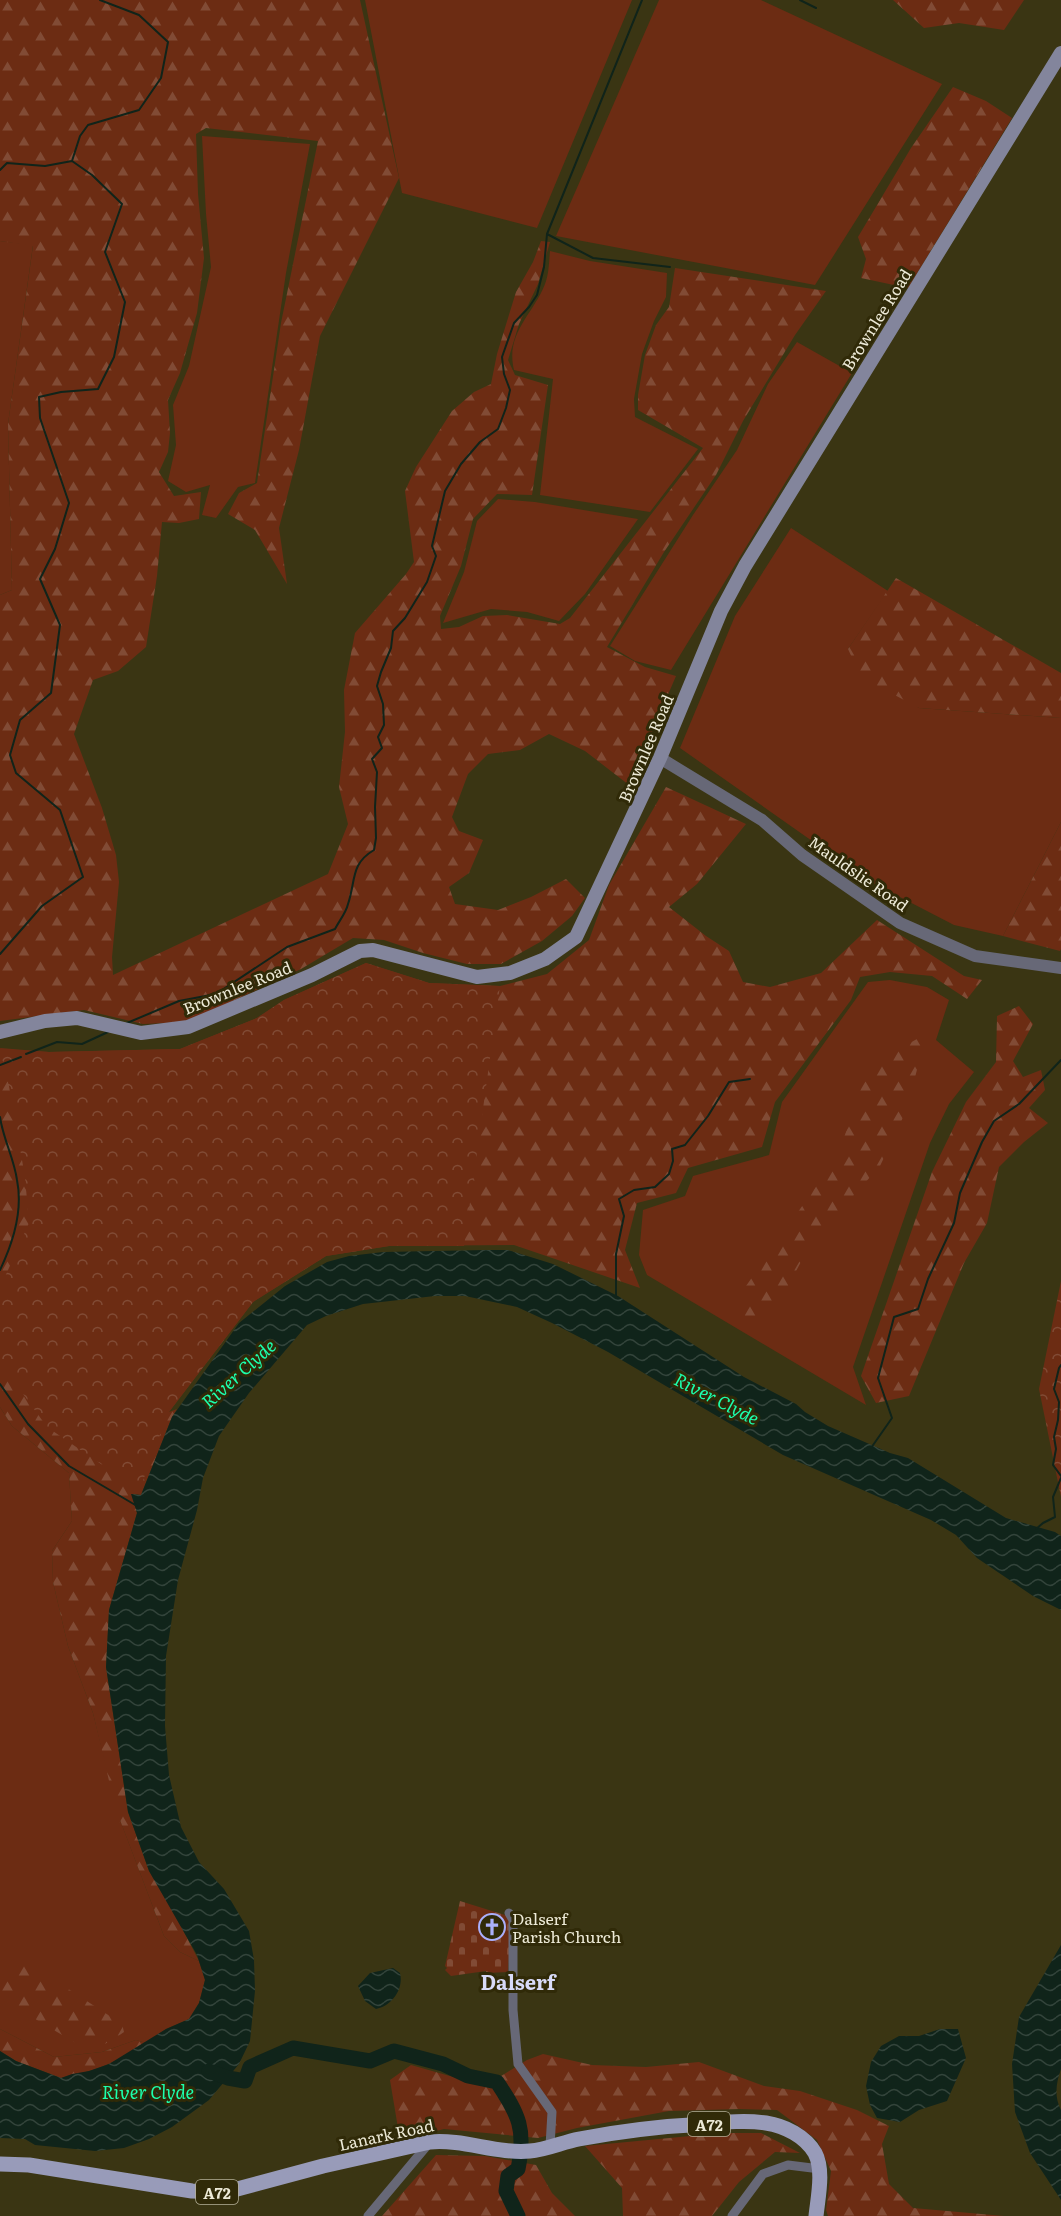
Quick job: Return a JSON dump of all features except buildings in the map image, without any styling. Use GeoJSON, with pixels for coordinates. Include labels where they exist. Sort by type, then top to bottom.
{"type":"FeatureCollection","features":[{"type":"Feature","properties":{"kind":"main road","name":"Brownlee Road"},"geometry":{"type":"LineString","coordinates":[[0,1032],[45,1021],[77,1018],[141,1033],[188,1027],[312,975],[360,951],[373,950],[477,977],[510,973],[545,959],[576,937],[660,758],[721,611],[745,566],[1061,53]]}},
{"type":"Feature","properties":{"kind":"main road","name":"Lanark Road"},"geometry":{"type":"LineString","coordinates":[[0,2164],[28,2165],[192,2191],[226,2192],[323,2166],[430,2142],[445,2140],[531,2151],[579,2139],[665,2126],[742,2121],[786,2128],[807,2142],[816,2154],[819,2169],[816,2216]]}},
{"type":"Feature","properties":{"kind":"street","name":"Mauldslie Road"},"geometry":{"type":"LineString","coordinates":[[660,758],[762,820],[801,855],[900,923],[975,956],[1061,968]]}},
{"type":"Feature","properties":{"kind":"street"},"geometry":{"type":"LineString","coordinates":[[509,1913],[513,1920],[513,2010],[518,2064],[552,2112],[550,2146]]}},
{"type":"Feature","properties":{"kind":"street"},"geometry":{"type":"LineString","coordinates":[[368,2216],[430,2142]]}},
{"type":"Feature","properties":{"kind":"street"},"geometry":{"type":"LineString","coordinates":[[732,2216],[763,2174],[788,2165],[819,2169]]}},
{"type":"Feature","properties":{"kind":"green space"},"geometry":{"type":"Polygon","coordinates":[[[0,0],[360,0],[399,178],[320,336],[299,450],[279,528],[287,584],[255,530],[228,514],[239,493],[257,483],[281,323],[318,141],[206,128],[196,134],[198,194],[204,258],[197,313],[180,373],[168,400],[170,433],[168,452],[159,472],[174,496],[201,492],[199,519],[179,523],[162,522],[157,576],[146,647],[118,671],[93,680],[74,734],[102,808],[116,855],[119,882],[112,957],[113,975],[328,874],[348,824],[339,787],[345,732],[344,690],[355,633],[414,562],[405,491],[416,467],[452,411],[474,392],[491,384],[497,354],[516,292],[533,262],[541,241],[550,242],[538,284],[519,324],[508,360],[515,375],[548,385],[532,495],[497,494],[473,519],[461,566],[440,616],[441,629],[459,627],[483,616],[507,615],[560,624],[570,618],[703,448],[638,410],[638,395],[645,355],[656,325],[669,307],[675,268],[826,291],[795,335],[743,421],[716,475],[664,552],[607,647],[645,667],[676,676],[629,785],[585,751],[549,734],[520,750],[488,754],[468,774],[452,817],[459,831],[483,840],[469,873],[449,887],[455,904],[498,910],[531,897],[566,879],[585,898],[572,916],[542,941],[501,964],[467,964],[384,940],[353,938],[301,969],[188,1022],[143,1024],[84,1010],[0,1021],[0,595],[12,590],[8,424],[33,246],[0,241],[0,0]]]}},
{"type":"Feature","properties":{"kind":"green space"},"geometry":{"type":"Polygon","coordinates":[[[365,0],[632,0],[537,228],[402,193],[365,0]]]}},
{"type":"Feature","properties":{"kind":"green space"},"geometry":{"type":"Polygon","coordinates":[[[659,0],[761,0],[942,84],[815,285],[556,236],[659,0]]]}},
{"type":"Feature","properties":{"kind":"green space"},"geometry":{"type":"Polygon","coordinates":[[[893,0],[1024,0],[1004,30],[959,23],[924,28],[893,0]]]}},
{"type":"Feature","properties":{"kind":"green space"},"geometry":{"type":"Polygon","coordinates":[[[953,87],[986,101],[1012,118],[908,288],[861,278],[866,259],[858,237],[911,148],[953,87]]]}},
{"type":"Feature","properties":{"kind":"green space"},"geometry":{"type":"Polygon","coordinates":[[[202,136],[310,144],[286,273],[255,483],[238,487],[216,518],[202,515],[210,485],[186,492],[168,481],[176,445],[173,405],[189,366],[211,267],[202,136]]]}},
{"type":"Feature","properties":{"kind":"green space"},"geometry":{"type":"Polygon","coordinates":[[[0,241],[33,245],[8,424],[12,590],[0,595],[0,241]]]}},
{"type":"Feature","properties":{"kind":"green space"},"geometry":{"type":"Polygon","coordinates":[[[550,251],[590,261],[667,273],[666,297],[642,354],[634,399],[635,417],[698,449],[650,512],[540,495],[553,379],[514,370],[512,357],[517,335],[545,284],[550,251]]]}},
{"type":"Feature","properties":{"kind":"green space"},"geometry":{"type":"Polygon","coordinates":[[[797,342],[852,373],[671,670],[635,661],[610,646],[737,450],[768,384],[797,342]]]}},
{"type":"Feature","properties":{"kind":"green space"},"geometry":{"type":"Polygon","coordinates":[[[498,499],[535,502],[638,519],[585,594],[559,621],[527,612],[491,609],[443,623],[464,572],[477,521],[498,499]]]}},
{"type":"Feature","properties":{"kind":"green space"},"geometry":{"type":"Polygon","coordinates":[[[791,528],[888,591],[848,649],[919,708],[1061,718],[1061,822],[1003,936],[954,925],[869,881],[680,748],[735,616],[791,528]]]}},
{"type":"Feature","properties":{"kind":"green space"},"geometry":{"type":"Polygon","coordinates":[[[896,578],[1061,673],[1061,718],[919,708],[861,677],[848,649],[896,578]]]}},
{"type":"Feature","properties":{"kind":"green space"},"geometry":{"type":"Polygon","coordinates":[[[666,787],[746,824],[697,884],[669,907],[729,951],[743,982],[770,987],[821,973],[877,920],[964,976],[982,980],[967,999],[932,976],[890,972],[860,977],[851,1000],[775,1102],[762,1147],[688,1168],[676,1193],[637,1203],[625,1250],[640,1288],[514,1245],[389,1246],[326,1256],[253,1302],[169,1412],[177,1409],[141,1495],[132,1494],[137,1513],[109,1610],[106,1667],[128,1812],[149,1871],[199,1961],[180,1952],[164,1936],[120,1820],[119,1823],[93,1713],[68,1646],[53,1582],[52,1551],[72,1521],[69,1473],[12,1426],[0,1407],[0,1049],[49,1052],[180,1049],[257,1018],[284,1000],[366,963],[429,983],[500,986],[547,974],[589,940],[609,885],[666,787]]]}},
{"type":"Feature","properties":{"kind":"green space"},"geometry":{"type":"Polygon","coordinates":[[[1061,822],[1061,949],[1060,951],[1003,936],[1061,822]]]}},
{"type":"Feature","properties":{"kind":"green space"},"geometry":{"type":"Polygon","coordinates":[[[366,963],[429,983],[500,986],[464,1246],[389,1246],[326,1256],[253,1302],[168,1413],[141,1486],[101,1464],[47,1427],[0,1362],[0,1288],[29,1223],[25,1177],[0,1048],[49,1052],[180,1049],[257,1018],[284,1000],[366,963]]]}},
{"type":"Feature","properties":{"kind":"green space"},"geometry":{"type":"Polygon","coordinates":[[[890,980],[927,987],[949,1000],[936,1040],[974,1072],[949,1104],[930,1143],[853,1367],[866,1405],[647,1275],[639,1255],[643,1210],[685,1196],[693,1176],[769,1155],[782,1102],[868,982],[890,980]]]}},
{"type":"Feature","properties":{"kind":"green space"},"geometry":{"type":"Polygon","coordinates":[[[1019,1006],[1033,1024],[1013,1061],[1023,1077],[1041,1070],[1045,1090],[1029,1108],[1048,1123],[1024,1142],[999,1167],[987,1223],[964,1263],[909,1396],[876,1403],[861,1376],[932,1172],[966,1102],[996,1062],[997,1016],[1019,1006]]]}},
{"type":"Feature","properties":{"kind":"green space"},"geometry":{"type":"Polygon","coordinates":[[[926,1034],[907,1109],[880,1166],[811,1243],[779,1303],[749,1330],[739,1296],[838,1155],[862,1085],[888,1055],[926,1034]]]}},
{"type":"Feature","properties":{"kind":"green space"},"geometry":{"type":"Polygon","coordinates":[[[1061,1281],[1061,1497],[1039,1389],[1061,1281]]]}},
{"type":"Feature","properties":{"kind":"green space"},"geometry":{"type":"Polygon","coordinates":[[[0,1407],[12,1426],[69,1473],[72,1521],[52,1551],[53,1582],[68,1646],[93,1713],[119,1817],[164,1936],[180,1952],[199,1961],[205,1980],[199,2003],[189,2019],[166,2029],[146,2043],[136,2040],[102,2052],[54,2057],[0,2029],[0,1407]]]}},
{"type":"Feature","properties":{"kind":"green space"},"geometry":{"type":"Polygon","coordinates":[[[460,1901],[508,1916],[511,1922],[508,1972],[486,1973],[486,1971],[451,1976],[445,1970],[460,1901]]]}},
{"type":"Feature","properties":{"kind":"green space"},"geometry":{"type":"Polygon","coordinates":[[[17,1961],[27,1962],[122,2024],[124,2032],[105,2044],[84,2048],[0,1998],[0,1974],[17,1961]]]}},
{"type":"Feature","properties":{"kind":"green space"},"geometry":{"type":"Polygon","coordinates":[[[0,2029],[54,2057],[102,2052],[136,2040],[146,2043],[104,2066],[61,2078],[16,2061],[0,2051],[0,2029]]]}},
{"type":"Feature","properties":{"kind":"green space"},"geometry":{"type":"Polygon","coordinates":[[[543,2054],[592,2065],[646,2067],[699,2062],[764,2086],[800,2091],[857,2110],[889,2126],[882,2144],[889,2184],[913,2208],[1004,2216],[828,2216],[826,2210],[831,2171],[817,2140],[777,2110],[669,2111],[577,2128],[538,2138],[444,2129],[400,2140],[390,2080],[411,2065],[485,2086],[527,2060],[543,2054]]]}},
{"type":"Feature","properties":{"kind":"green space"},"geometry":{"type":"Polygon","coordinates":[[[722,2133],[761,2133],[800,2153],[775,2152],[739,2182],[712,2216],[623,2216],[622,2188],[585,2146],[722,2133]]]}},
{"type":"Feature","properties":{"kind":"green space"},"geometry":{"type":"Polygon","coordinates":[[[436,2155],[485,2156],[536,2165],[552,2193],[575,2216],[382,2216],[436,2155]]]}},
{"type":"Feature","properties":{"kind":"water","name":"River Clyde"},"geometry":{"type":"Polygon","coordinates":[[[508,1250],[553,1264],[618,1296],[744,1377],[796,1404],[828,1426],[890,1453],[908,1458],[1006,1518],[1055,1532],[1061,1536],[1061,1610],[1033,1596],[977,1558],[956,1535],[931,1520],[783,1455],[608,1352],[517,1307],[465,1296],[435,1296],[363,1304],[307,1325],[249,1393],[219,1436],[203,1478],[178,1580],[166,1656],[165,1726],[169,1775],[181,1827],[199,1862],[224,1889],[249,1931],[254,1960],[255,1991],[250,2041],[239,2064],[209,2100],[172,2127],[149,2139],[124,2148],[95,2151],[35,2145],[25,2139],[0,2138],[0,2051],[16,2061],[61,2078],[89,2071],[109,2064],[166,2029],[189,2019],[199,2003],[205,1980],[197,1955],[149,1871],[128,1812],[106,1667],[109,1610],[137,1513],[131,1494],[141,1495],[172,1417],[239,1323],[285,1286],[327,1262],[349,1256],[383,1252],[508,1250]]]}},
{"type":"Feature","properties":{"kind":"water"},"geometry":{"type":"Polygon","coordinates":[[[1061,1945],[1061,2069],[1056,2090],[1061,2110],[1061,2200],[1030,2153],[1015,2112],[1012,2064],[1019,2017],[1061,1945]]]}},
{"type":"Feature","properties":{"kind":"water"},"geometry":{"type":"Polygon","coordinates":[[[393,1968],[400,1973],[401,1979],[396,1996],[392,2001],[376,2009],[365,2001],[358,1986],[370,1973],[393,1968]]]}},
{"type":"Feature","properties":{"kind":"water"},"geometry":{"type":"Polygon","coordinates":[[[940,2029],[958,2029],[966,2058],[947,2101],[919,2110],[900,2122],[877,2118],[870,2105],[866,2086],[871,2062],[881,2046],[899,2036],[919,2036],[940,2029]]]}},
{"type":"Feature","properties":{"kind":"waterway"},"geometry":{"type":"LineString","coordinates":[[0,954],[42,906],[83,877],[60,810],[16,773],[10,755],[20,720],[51,693],[60,625],[40,579],[55,549],[69,503],[40,418],[39,397],[61,392],[98,389],[114,357],[125,302],[105,252],[122,204],[92,175],[72,161],[80,136],[88,125],[139,110],[161,78],[168,42],[139,15],[100,0]]}},
{"type":"Feature","properties":{"kind":"waterway"},"geometry":{"type":"LineString","coordinates":[[127,1023],[179,1001],[216,994],[287,947],[335,929],[346,911],[357,867],[366,855],[374,850],[377,772],[372,759],[382,748],[378,737],[384,725],[383,704],[377,686],[391,648],[393,631],[405,618],[427,582],[436,556],[432,546],[445,491],[461,464],[480,442],[498,429],[510,390],[504,374],[502,357],[514,323],[537,295],[544,267],[547,234],[642,0]]}},
{"type":"Feature","properties":{"kind":"waterway"},"geometry":{"type":"LineString","coordinates":[[800,0],[816,8]]}},
{"type":"Feature","properties":{"kind":"waterway"},"geometry":{"type":"LineString","coordinates":[[0,170],[7,163],[45,166],[72,161]]}},
{"type":"Feature","properties":{"kind":"waterway"},"geometry":{"type":"LineString","coordinates":[[547,234],[593,258],[670,267]]}},
{"type":"Feature","properties":{"kind":"waterway"},"geometry":{"type":"LineString","coordinates":[[26,1054],[57,1042],[82,1044],[108,1032]]}},
{"type":"Feature","properties":{"kind":"waterway"},"geometry":{"type":"LineString","coordinates":[[0,1065],[21,1057]]}},
{"type":"Feature","properties":{"kind":"waterway"},"geometry":{"type":"LineString","coordinates":[[871,1448],[892,1418],[878,1378],[894,1317],[918,1309],[928,1279],[954,1223],[960,1193],[982,1142],[994,1121],[1019,1104],[1061,1060]]}},
{"type":"Feature","properties":{"kind":"waterway"},"geometry":{"type":"LineString","coordinates":[[616,1296],[616,1254],[624,1216],[619,1199],[634,1190],[655,1187],[669,1174],[673,1161],[672,1149],[685,1145],[708,1116],[729,1082],[750,1079]]}},
{"type":"Feature","properties":{"kind":"waterway"},"geometry":{"type":"LineString","coordinates":[[0,1117],[16,1172],[19,1191],[16,1226],[0,1270]]}},
{"type":"Feature","properties":{"kind":"waterway"},"geometry":{"type":"LineString","coordinates":[[1061,1365],[1054,1389],[1059,1402],[1053,1465],[1061,1476]]}},
{"type":"Feature","properties":{"kind":"waterway"},"geometry":{"type":"LineString","coordinates":[[0,1384],[28,1424],[69,1466],[137,1506]]}},
{"type":"Feature","properties":{"kind":"waterway"},"geometry":{"type":"LineString","coordinates":[[1036,1529],[1055,1517],[1053,1497],[1061,1478]]}},
{"type":"Feature","properties":{"kind":"waterway"},"geometry":{"type":"LineString","coordinates":[[209,2071],[245,2081],[250,2067],[293,2048],[370,2061],[394,2051],[443,2064],[468,2076],[497,2082],[511,2104],[521,2133],[518,2169],[508,2176],[506,2191],[518,2216]]}},
{"type":"Feature","properties":{"kind":"place","name":"Dalserf Parish Church"},"geometry":{"type":"Point","coordinates":[492,1927]}},
{"type":"Feature","properties":{"kind":"district","name":"Dalserf"},"geometry":{"type":"Point","coordinates":[518,1981]}}]}
